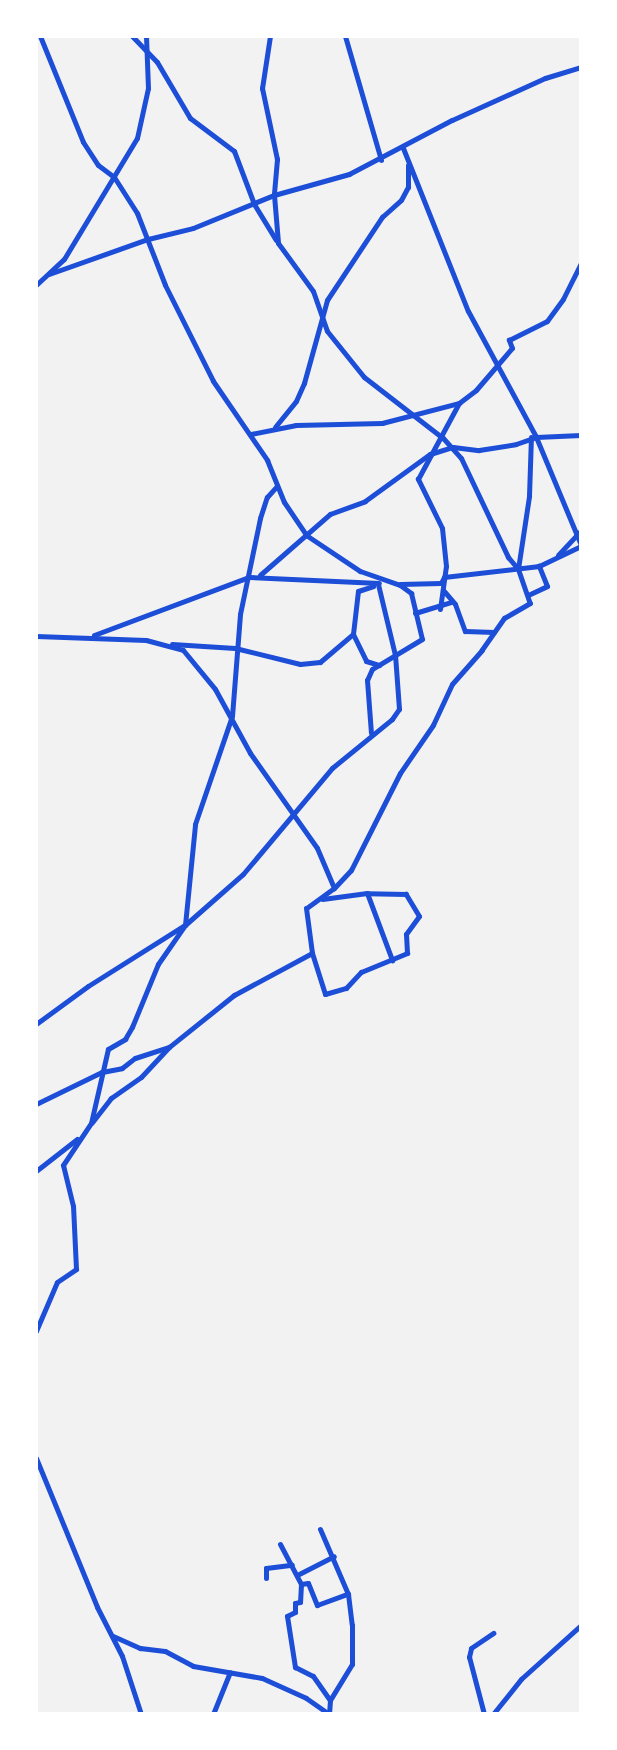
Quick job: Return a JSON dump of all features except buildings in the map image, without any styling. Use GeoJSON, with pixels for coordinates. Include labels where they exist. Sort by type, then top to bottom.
{"type":"FeatureCollection","features":[{"type":"Feature","properties":{"kind":"street"},"geometry":{"type":"LineString","coordinates":[[40,36],[83,142],[98,165],[114,177],[148,239],[165,285],[213,381],[267,460],[276,487],[306,535],[360,571],[400,585],[411,593],[422,639],[372,669],[367,680],[371,733]]}},
{"type":"Feature","properties":{"kind":"street"},"geometry":{"type":"LineString","coordinates":[[132,36],[147,52],[190,118],[234,151],[254,204],[278,243],[313,291],[323,313],[327,330],[364,377],[453,447],[508,557],[518,569],[528,595],[528,606],[504,618],[452,684],[433,725],[400,773],[351,870],[322,899],[306,908],[312,953],[325,994],[346,988],[361,972],[407,953],[406,934],[418,913],[408,894],[367,893],[322,899]]}},
{"type":"Feature","properties":{"kind":"street"},"geometry":{"type":"LineString","coordinates":[[36,285],[64,259],[114,177],[143,122],[146,36]]}},
{"type":"Feature","properties":{"kind":"street"},"geometry":{"type":"LineString","coordinates":[[270,36],[262,88],[278,159],[273,195],[278,243]]}},
{"type":"Feature","properties":{"kind":"street"},"geometry":{"type":"LineString","coordinates":[[345,36],[381,159]]}},
{"type":"Feature","properties":{"kind":"street"},"geometry":{"type":"LineString","coordinates":[[50,274],[148,239],[181,232],[273,195],[349,174],[403,148],[452,120],[545,78],[581,67]]}},
{"type":"Feature","properties":{"kind":"street"},"geometry":{"type":"LineString","coordinates":[[403,148],[446,261],[496,364],[532,429],[578,532],[581,545],[539,566],[444,577]]}},
{"type":"Feature","properties":{"kind":"street"},"geometry":{"type":"LineString","coordinates":[[275,427],[296,401],[304,384],[323,313],[333,290],[382,217],[401,200],[408,188],[408,161]]}},
{"type":"Feature","properties":{"kind":"street"},"geometry":{"type":"LineString","coordinates":[[251,434],[275,427],[382,423],[459,403],[476,390],[512,348],[509,340],[552,315],[581,263]]}},
{"type":"Feature","properties":{"kind":"street"},"geometry":{"type":"LineString","coordinates":[[440,609],[444,577],[442,528],[418,478],[430,454],[443,438],[459,403]]}},
{"type":"Feature","properties":{"kind":"street"},"geometry":{"type":"LineString","coordinates":[[260,575],[330,514],[387,487],[430,454],[453,447],[479,450],[534,437],[581,435]]}},
{"type":"Feature","properties":{"kind":"street"},"geometry":{"type":"LineString","coordinates":[[518,569],[529,496],[534,437]]}},
{"type":"Feature","properties":{"kind":"street"},"geometry":{"type":"LineString","coordinates":[[91,1123],[108,1049],[125,1039],[153,984],[158,964],[184,925],[195,824],[232,716],[235,648],[260,518],[267,496],[276,487]]}},
{"type":"Feature","properties":{"kind":"street"},"geometry":{"type":"LineString","coordinates":[[556,557],[578,532]]}},
{"type":"Feature","properties":{"kind":"street"},"geometry":{"type":"LineString","coordinates":[[528,595],[547,586],[539,566]]}},
{"type":"Feature","properties":{"kind":"street"},"geometry":{"type":"LineString","coordinates":[[87,637],[249,577],[260,575],[376,584],[386,582],[441,583]]}},
{"type":"Feature","properties":{"kind":"street"},"geometry":{"type":"LineString","coordinates":[[444,577],[441,583],[443,590],[452,602],[466,632],[494,632]]}},
{"type":"Feature","properties":{"kind":"street"},"geometry":{"type":"LineString","coordinates":[[376,584],[366,591],[358,591],[353,634],[366,661],[379,665]]}},
{"type":"Feature","properties":{"kind":"street"},"geometry":{"type":"LineString","coordinates":[[36,1024],[88,986],[184,925],[243,874],[332,768],[371,733],[383,727],[399,709],[395,655],[376,584]]}},
{"type":"Feature","properties":{"kind":"street"},"geometry":{"type":"LineString","coordinates":[[415,613],[440,609],[452,602]]}},
{"type":"Feature","properties":{"kind":"street"},"geometry":{"type":"LineString","coordinates":[[36,636],[87,637],[235,648],[300,664],[320,662],[353,634]]}},
{"type":"Feature","properties":{"kind":"street"},"geometry":{"type":"LineString","coordinates":[[168,644],[194,659],[232,716],[250,753],[317,848],[334,888]]}},
{"type":"Feature","properties":{"kind":"street"},"geometry":{"type":"LineString","coordinates":[[367,893],[392,960]]}},
{"type":"Feature","properties":{"kind":"street"},"geometry":{"type":"LineString","coordinates":[[36,1171],[78,1138],[111,1098],[141,1077],[168,1047],[234,995],[312,953]]}},
{"type":"Feature","properties":{"kind":"street"},"geometry":{"type":"LineString","coordinates":[[36,1104],[102,1072],[168,1047]]}},
{"type":"Feature","properties":{"kind":"street"},"geometry":{"type":"LineString","coordinates":[[36,1331],[57,1282],[76,1269],[73,1206],[63,1166],[78,1138]]}},
{"type":"Feature","properties":{"kind":"street"},"geometry":{"type":"LineString","coordinates":[[36,1458],[97,1607],[113,1636],[141,1714]]}},
{"type":"Feature","properties":{"kind":"street"},"geometry":{"type":"LineString","coordinates":[[321,1529],[348,1594],[352,1664],[330,1700],[329,1714]]}},
{"type":"Feature","properties":{"kind":"street"},"geometry":{"type":"LineString","coordinates":[[280,1544],[299,1574],[301,1584],[300,1602],[295,1603],[295,1612],[287,1616],[289,1644],[295,1667],[313,1676],[330,1700]]}},
{"type":"Feature","properties":{"kind":"street"},"geometry":{"type":"LineString","coordinates":[[299,1574],[334,1556]]}},
{"type":"Feature","properties":{"kind":"street"},"geometry":{"type":"LineString","coordinates":[[266,1578],[266,1568],[292,1565]]}},
{"type":"Feature","properties":{"kind":"street"},"geometry":{"type":"LineString","coordinates":[[301,1584],[308,1583],[317,1605],[348,1594]]}},
{"type":"Feature","properties":{"kind":"street"},"geometry":{"type":"LineString","coordinates":[[493,1714],[521,1679],[581,1625]]}},
{"type":"Feature","properties":{"kind":"street"},"geometry":{"type":"LineString","coordinates":[[484,1714],[469,1657],[471,1648],[493,1633]]}},
{"type":"Feature","properties":{"kind":"street"},"geometry":{"type":"LineString","coordinates":[[113,1636],[140,1648],[165,1651],[193,1665],[262,1678],[306,1698],[329,1714]]}},
{"type":"Feature","properties":{"kind":"street"},"geometry":{"type":"LineString","coordinates":[[213,1714],[230,1672]]}}]}
